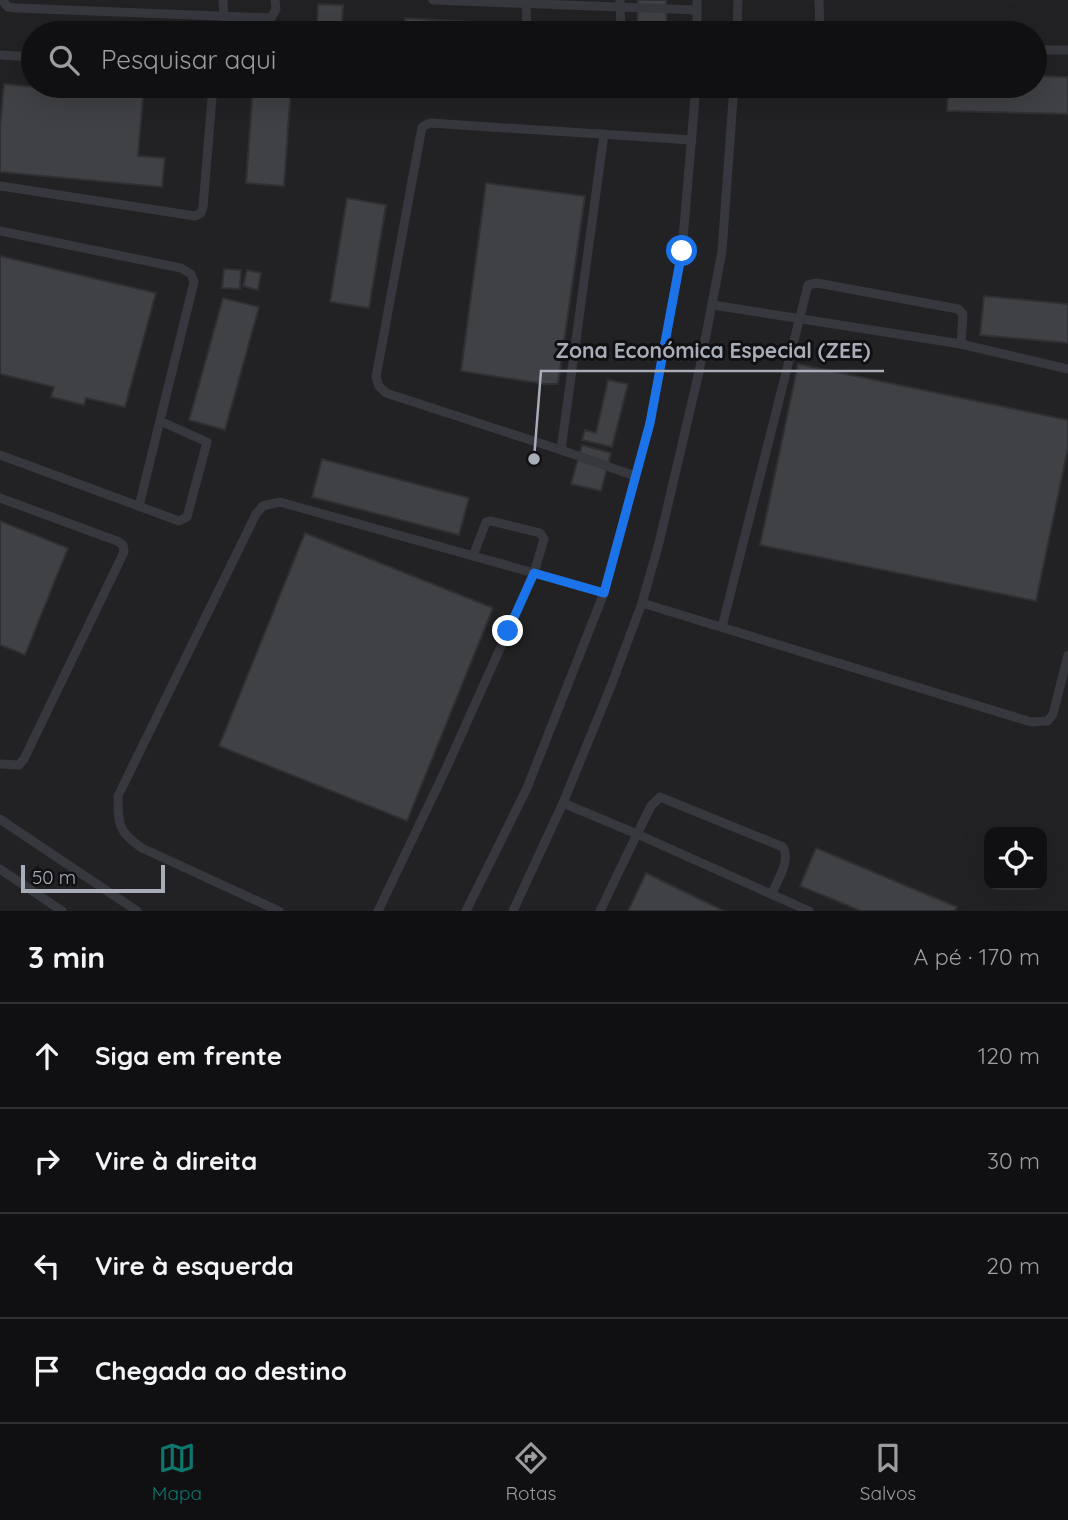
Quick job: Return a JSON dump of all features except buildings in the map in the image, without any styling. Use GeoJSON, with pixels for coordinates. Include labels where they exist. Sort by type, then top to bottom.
{"type":"FeatureCollection","features":[{"type":"Feature","properties":{"kind":"lane"},"geometry":{"type":"LineString","coordinates":[[2,0],[8,7],[16,8],[224,18],[271,18],[275,14],[275,0]]}},
{"type":"Feature","properties":{"kind":"lane"},"geometry":{"type":"LineString","coordinates":[[223,0],[224,18]]}},
{"type":"Feature","properties":{"kind":"lane"},"geometry":{"type":"LineString","coordinates":[[432,0],[526,4],[697,5]]}},
{"type":"Feature","properties":{"kind":"lane"},"geometry":{"type":"LineString","coordinates":[[737,21],[738,0]]}},
{"type":"Feature","properties":{"kind":"lane"},"geometry":{"type":"LineString","coordinates":[[819,0],[820,21]]}},
{"type":"Feature","properties":{"kind":"lane"},"geometry":{"type":"LineString","coordinates":[[620,3],[621,21]]}},
{"type":"Feature","properties":{"kind":"lane"},"geometry":{"type":"LineString","coordinates":[[526,4],[527,21]]}},
{"type":"Feature","properties":{"kind":"lane"},"geometry":{"type":"LineString","coordinates":[[1047,50],[1068,50]]}},
{"type":"Feature","properties":{"kind":"lane"},"geometry":{"type":"LineString","coordinates":[[0,55],[21,56]]}},
{"type":"Feature","properties":{"kind":"lane"},"geometry":{"type":"LineString","coordinates":[[0,186],[195,216],[201,213],[203,206],[213,98]]}},
{"type":"Feature","properties":{"kind":"lane"},"geometry":{"type":"LineString","coordinates":[[466,911],[527,788],[604,593],[650,423],[682,251],[695,98]]}},
{"type":"Feature","properties":{"kind":"lane"},"geometry":{"type":"LineString","coordinates":[[513,911],[563,803],[642,603],[665,517],[713,305],[722,251],[733,98]]}},
{"type":"Feature","properties":{"kind":"lane"},"geometry":{"type":"LineString","coordinates":[[635,476],[386,393],[379,386],[376,377],[422,127],[430,123],[692,140]]}},
{"type":"Feature","properties":{"kind":"lane"},"geometry":{"type":"LineString","coordinates":[[561,450],[604,134]]}},
{"type":"Feature","properties":{"kind":"lane"},"geometry":{"type":"LineString","coordinates":[[0,231],[181,268],[191,274],[194,282],[139,506]]}},
{"type":"Feature","properties":{"kind":"lane"},"geometry":{"type":"LineString","coordinates":[[722,627],[808,285],[817,283],[958,309],[963,314],[961,344]]}},
{"type":"Feature","properties":{"kind":"lane"},"geometry":{"type":"LineString","coordinates":[[713,305],[961,344],[1068,369]]}},
{"type":"Feature","properties":{"kind":"lane"},"geometry":{"type":"LineString","coordinates":[[0,455],[179,521],[184,520],[207,442],[160,421]]}},
{"type":"Feature","properties":{"kind":"lane"},"geometry":{"type":"LineString","coordinates":[[0,498],[124,545],[124,552],[24,759],[19,765],[0,764]]}},
{"type":"Feature","properties":{"kind":"lane"},"geometry":{"type":"LineString","coordinates":[[279,911],[142,848],[125,837],[118,817],[118,796],[256,514],[263,506],[280,502],[604,593]]}},
{"type":"Feature","properties":{"kind":"lane"},"geometry":{"type":"LineString","coordinates":[[378,911],[445,771],[534,573],[544,539],[540,533],[486,522],[473,556]]}},
{"type":"Feature","properties":{"kind":"lane"},"geometry":{"type":"LineString","coordinates":[[642,603],[1031,722],[1048,720],[1054,714],[1068,655]]}},
{"type":"Feature","properties":{"kind":"lane"},"geometry":{"type":"LineString","coordinates":[[600,911],[651,806],[660,797],[783,847],[786,861],[772,894]]}},
{"type":"Feature","properties":{"kind":"lane"},"geometry":{"type":"LineString","coordinates":[[563,803],[809,911]]}},
{"type":"Feature","properties":{"kind":"lane"},"geometry":{"type":"LineString","coordinates":[[0,819],[137,911]]}},
{"type":"Feature","properties":{"kind":"lane"},"geometry":{"type":"LineString","coordinates":[[0,869],[62,911]]}},
{"type":"Feature","properties":{"kind":"shaded area"},"geometry":{"type":"Polygon","coordinates":[[[0,0],[1068,0],[1068,911],[0,911],[0,0]]]}},
{"type":"Feature","properties":{"kind":"place","name":"Zona Económica Especial (ZEE)"},"geometry":{"type":"Point","coordinates":[534,459]}},
{"type":"Feature","properties":{"kind":"route"},"geometry":{"type":"LineString","coordinates":[[508,631],[534,573],[604,593],[650,423],[682,251]]}}]}
